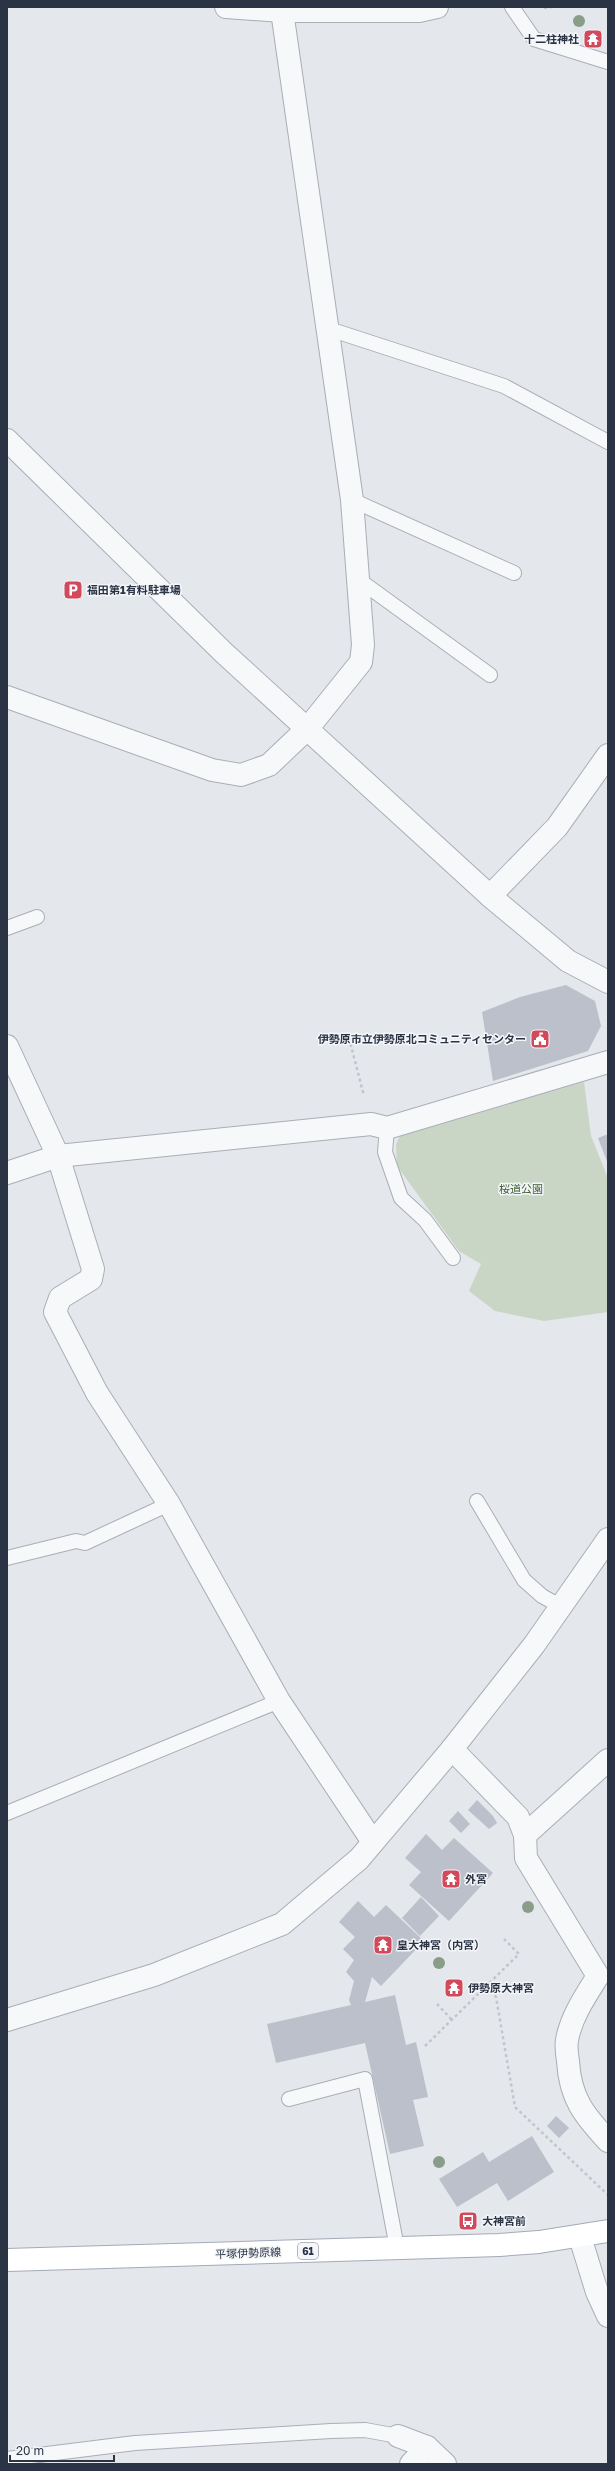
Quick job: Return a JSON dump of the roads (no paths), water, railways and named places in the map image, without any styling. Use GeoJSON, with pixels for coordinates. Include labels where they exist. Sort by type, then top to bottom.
{"type":"FeatureCollection","features":[{"type":"Feature","properties":{"kind":"main road","name":"平塚伊勢原線"},"geometry":{"type":"LineString","coordinates":[[7,2260],[513,2244],[608,2231]]}},
{"type":"Feature","properties":{"kind":"street"},"geometry":{"type":"LineString","coordinates":[[226,7],[419,11],[437,7]]}},
{"type":"Feature","properties":{"kind":"street"},"geometry":{"type":"LineString","coordinates":[[7,697],[212,770],[241,775],[269,765],[308,728],[361,662],[363,646],[352,500],[326,328],[272,9]]}},
{"type":"Feature","properties":{"kind":"street"},"geometry":{"type":"LineString","coordinates":[[7,440],[224,653],[308,728],[490,896],[568,961],[608,982]]}},
{"type":"Feature","properties":{"kind":"street"},"geometry":{"type":"LineString","coordinates":[[490,896],[557,827],[608,755]]}},
{"type":"Feature","properties":{"kind":"street"},"geometry":{"type":"LineString","coordinates":[[7,1046],[58,1156],[93,1268],[90,1279],[60,1298],[55,1312],[97,1392],[169,1504],[279,1701],[373,1842]]}},
{"type":"Feature","properties":{"kind":"street"},"geometry":{"type":"LineString","coordinates":[[7,1173],[58,1156],[379,1126],[608,1062]]}},
{"type":"Feature","properties":{"kind":"street"},"geometry":{"type":"LineString","coordinates":[[7,2020],[154,1976],[282,1924],[359,1859],[452,1749],[534,1645],[608,1539]]}},
{"type":"Feature","properties":{"kind":"street"},"geometry":{"type":"LineString","coordinates":[[452,1749],[518,1817],[525,1835],[526,1858],[583,1948],[598,1976],[580,2006],[567,2040],[567,2048],[569,2079],[572,2092],[582,2112],[608,2141]]}},
{"type":"Feature","properties":{"kind":"street"},"geometry":{"type":"LineString","coordinates":[[525,1835],[608,1760]]}},
{"type":"Feature","properties":{"kind":"street"},"geometry":{"type":"LineString","coordinates":[[580,2236],[597,2292],[608,2316]]}},
{"type":"Feature","properties":{"kind":"street"},"geometry":{"type":"LineString","coordinates":[[398,2436],[427,2447],[445,2464]]}},
{"type":"Feature","properties":{"kind":"street"},"geometry":{"type":"LineString","coordinates":[[412,2464],[427,2447]]}},
{"type":"Feature","properties":{"kind":"lane"},"geometry":{"type":"LineString","coordinates":[[512,7],[534,39],[608,62]]}},
{"type":"Feature","properties":{"kind":"lane"},"geometry":{"type":"LineString","coordinates":[[326,328],[504,386],[608,442]]}},
{"type":"Feature","properties":{"kind":"lane"},"geometry":{"type":"LineString","coordinates":[[352,500],[514,573]]}},
{"type":"Feature","properties":{"kind":"lane"},"geometry":{"type":"LineString","coordinates":[[359,580],[490,675]]}},
{"type":"Feature","properties":{"kind":"lane"},"geometry":{"type":"LineString","coordinates":[[7,928],[37,917]]}},
{"type":"Feature","properties":{"kind":"lane"},"geometry":{"type":"LineString","coordinates":[[379,1126],[385,1152],[401,1198],[425,1220],[453,1258]]}},
{"type":"Feature","properties":{"kind":"lane"},"geometry":{"type":"LineString","coordinates":[[477,1501],[524,1580],[542,1596],[560,1606]]}},
{"type":"Feature","properties":{"kind":"lane"},"geometry":{"type":"LineString","coordinates":[[7,1558],[76,1541],[85,1543],[169,1504]]}},
{"type":"Feature","properties":{"kind":"lane"},"geometry":{"type":"LineString","coordinates":[[7,1813],[279,1701]]}},
{"type":"Feature","properties":{"kind":"lane"},"geometry":{"type":"LineString","coordinates":[[289,2099],[366,2079],[397,2248]]}},
{"type":"Feature","properties":{"kind":"lane"},"geometry":{"type":"LineString","coordinates":[[7,2459],[135,2443],[331,2431],[365,2430],[398,2436]]}},
{"type":"Feature","properties":{"kind":"place","name":"十二柱神社"},"geometry":{"type":"Point","coordinates":[593,39]}},
{"type":"Feature","properties":{"kind":"place","name":"福田第1有料駐車場"},"geometry":{"type":"Point","coordinates":[73,590]}},
{"type":"Feature","properties":{"kind":"place","name":"伊勢原市立伊勢原北コミュニティセンター"},"geometry":{"type":"Point","coordinates":[540,1039]}},
{"type":"Feature","properties":{"kind":"place","name":"外宮"},"geometry":{"type":"Point","coordinates":[451,1879]}},
{"type":"Feature","properties":{"kind":"place","name":"皇大神宮（内宮）"},"geometry":{"type":"Point","coordinates":[383,1945]}},
{"type":"Feature","properties":{"kind":"place","name":"伊勢原大神宮"},"geometry":{"type":"Point","coordinates":[454,1988]}},
{"type":"Feature","properties":{"kind":"place","name":"大神宮前"},"geometry":{"type":"Point","coordinates":[468,2221]}},
{"type":"Feature","properties":{"kind":"park label","name":"桜道公園"},"geometry":{"type":"Point","coordinates":[521,1189]}}]}
